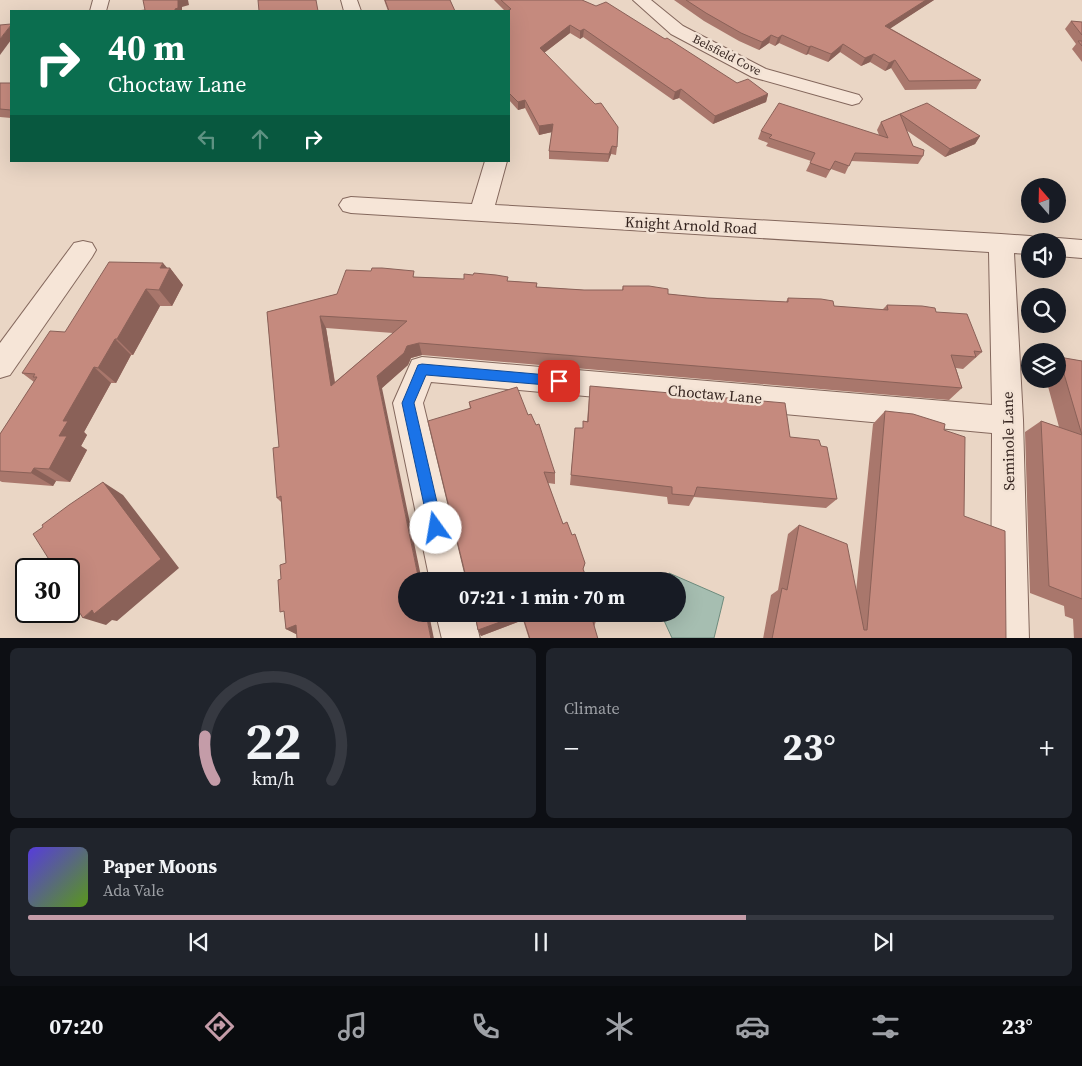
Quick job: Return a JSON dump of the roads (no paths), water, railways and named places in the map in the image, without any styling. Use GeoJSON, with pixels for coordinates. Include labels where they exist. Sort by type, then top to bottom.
{"type":"FeatureCollection","features":[{"type":"Feature","properties":{"kind":"street","name":"Belsfield Cove"},"geometry":{"type":"LineString","coordinates":[[641,0],[677,30],[759,73],[852,99]]}},
{"type":"Feature","properties":{"kind":"street"},"geometry":{"type":"LineString","coordinates":[[481,212],[496,162]]}},
{"type":"Feature","properties":{"kind":"street","name":"Knight Arnold Road"},"geometry":{"type":"LineString","coordinates":[[351,205],[1015,244]]}},
{"type":"Feature","properties":{"kind":"street","name":"Seminole Lane"},"geometry":{"type":"LineString","coordinates":[[1010,638],[1008,420],[1015,244]]}},
{"type":"Feature","properties":{"kind":"street"},"geometry":{"type":"LineString","coordinates":[[1066,248],[1082,249]]}},
{"type":"Feature","properties":{"kind":"street"},"geometry":{"type":"LineString","coordinates":[[0,366],[83,250]]}},
{"type":"Feature","properties":{"kind":"street","name":"Choctaw Lane"},"geometry":{"type":"LineString","coordinates":[[446,572],[408,403],[422,369],[1008,420]]}},
{"type":"Feature","properties":{"kind":"street"},"geometry":{"type":"LineString","coordinates":[[457,622],[461,638]]}}]}
